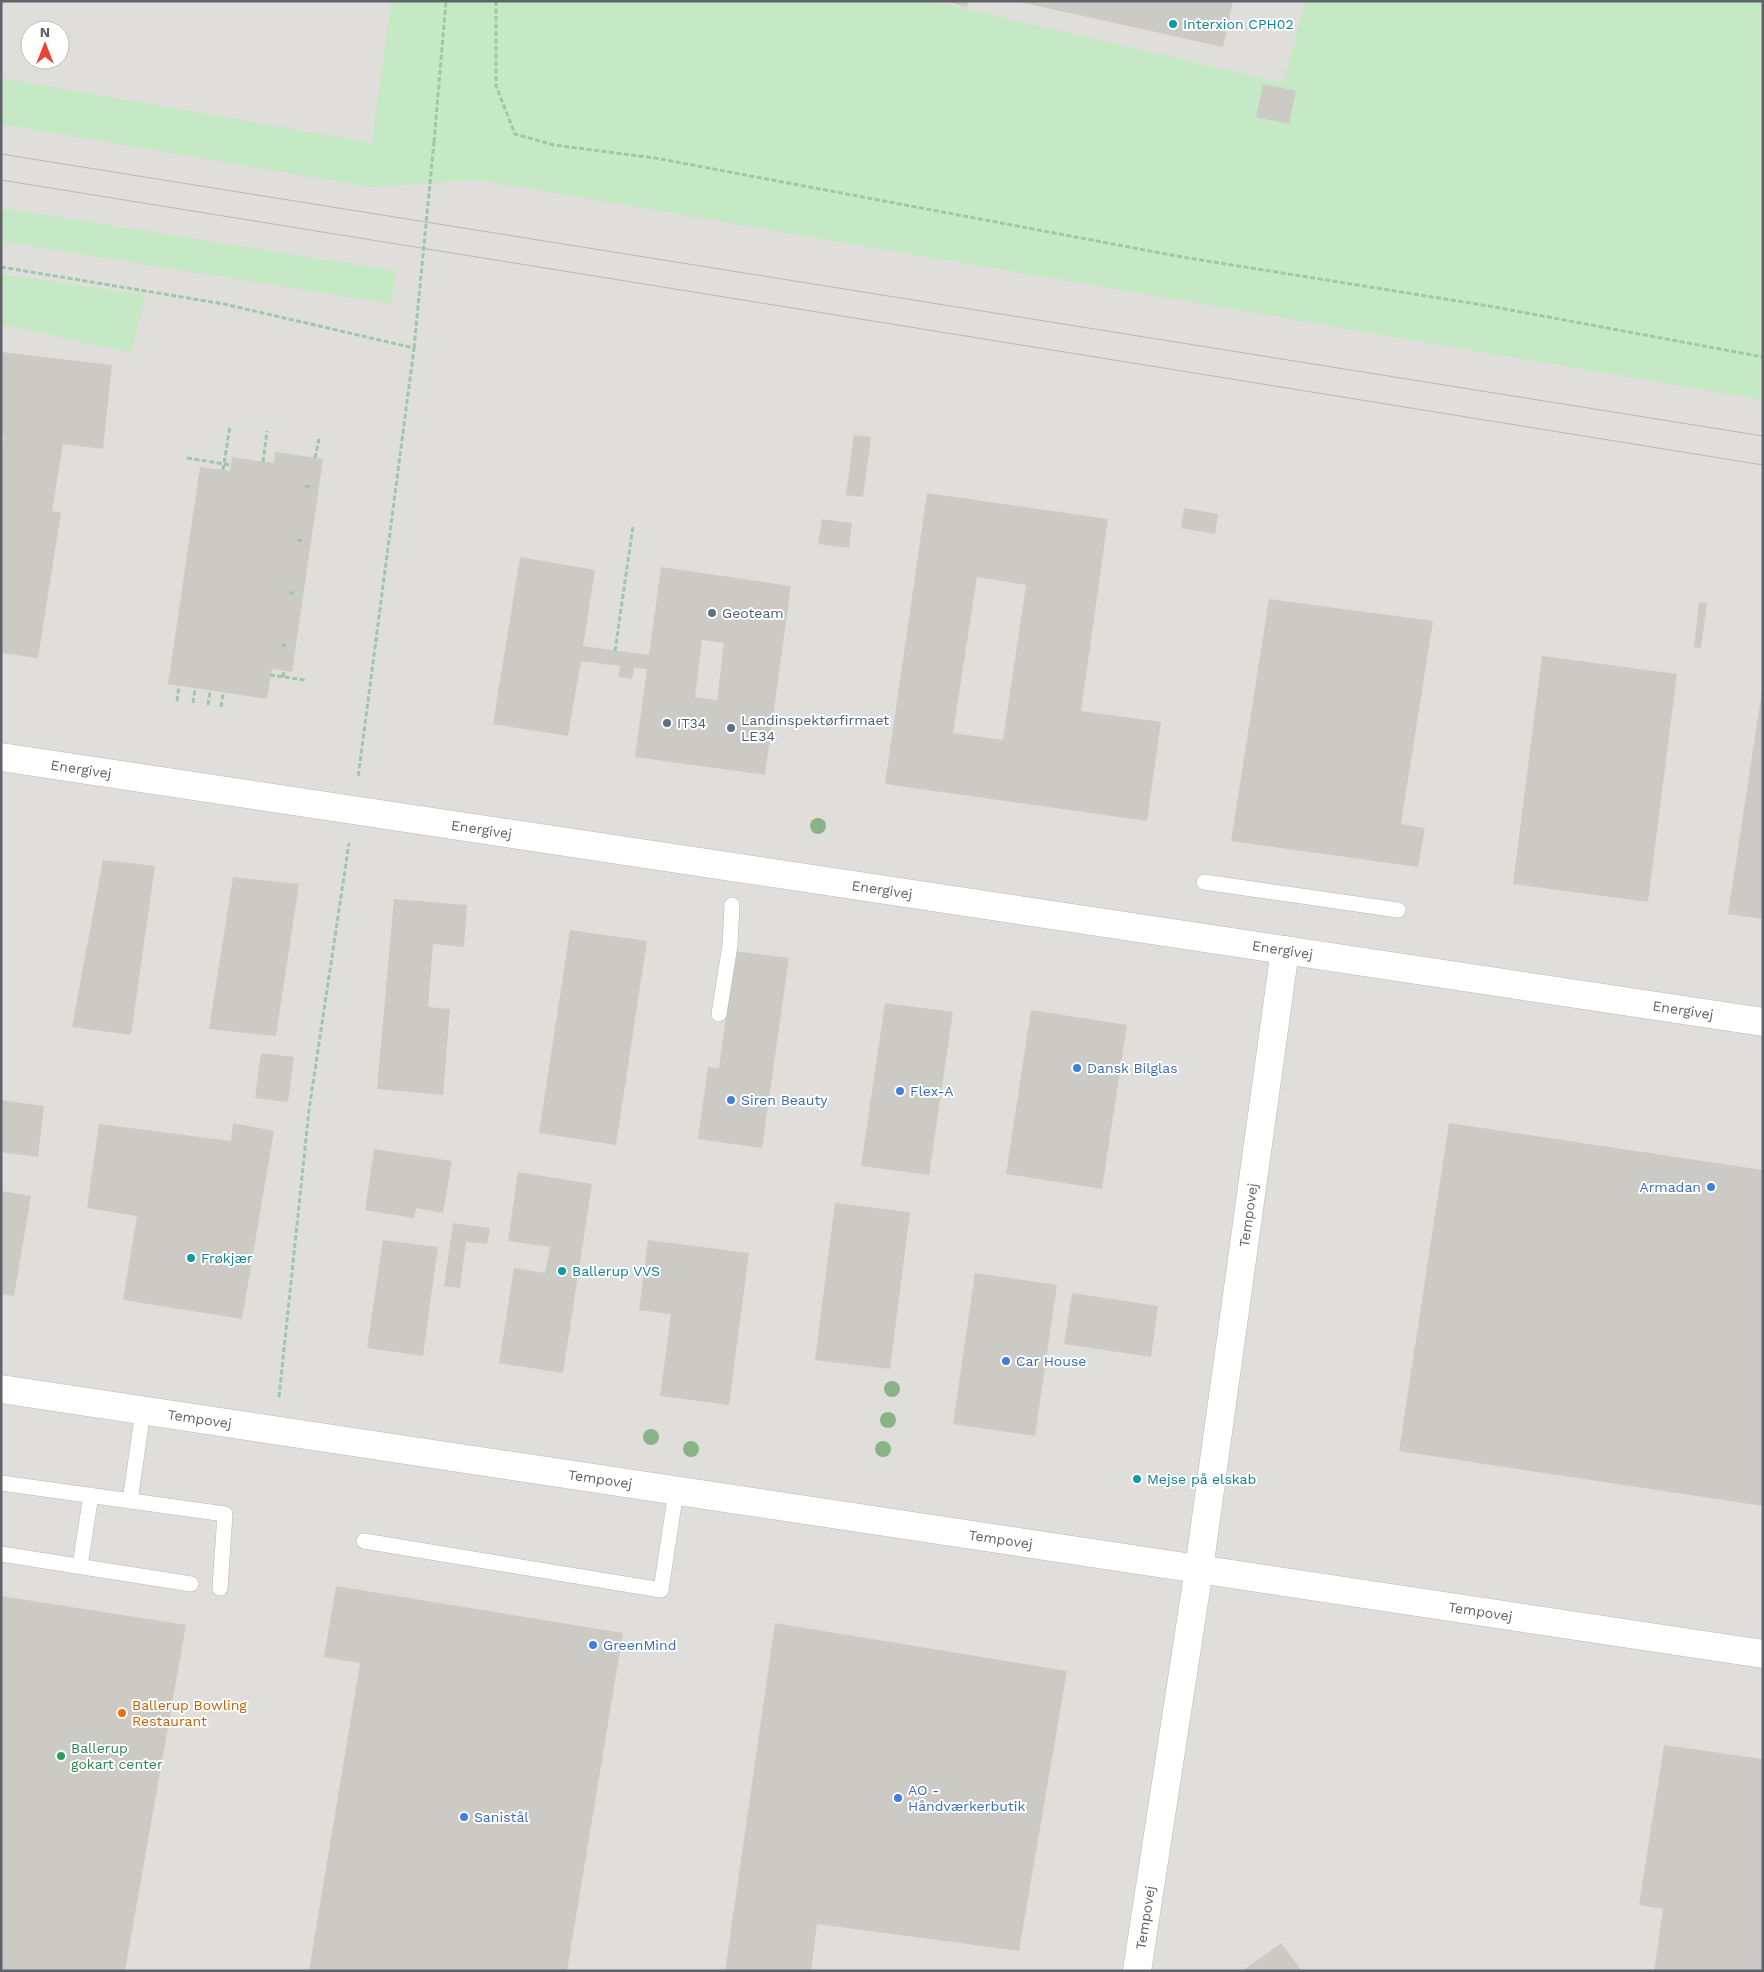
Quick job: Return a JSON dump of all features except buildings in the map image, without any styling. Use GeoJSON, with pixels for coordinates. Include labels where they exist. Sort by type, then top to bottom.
{"type":"FeatureCollection","features":[{"type":"Feature","properties":{"kind":"street","name":"Energivej"},"geometry":{"type":"LineString","coordinates":[[1,757],[1763,1022]]}},
{"type":"Feature","properties":{"kind":"street","name":"Tempovej"},"geometry":{"type":"LineString","coordinates":[[1137,1971],[1199,1569],[1286,950]]}},
{"type":"Feature","properties":{"kind":"street","name":"Tempovej"},"geometry":{"type":"LineString","coordinates":[[1,1390],[1763,1654]]}},
{"type":"Feature","properties":{"kind":"lane"},"geometry":{"type":"LineString","coordinates":[[1204,882],[1398,910]]}},
{"type":"Feature","properties":{"kind":"lane"},"geometry":{"type":"LineString","coordinates":[[719,1014],[730,944],[732,905]]}},
{"type":"Feature","properties":{"kind":"lane"},"geometry":{"type":"LineString","coordinates":[[130,1501],[143,1411]]}},
{"type":"Feature","properties":{"kind":"lane"},"geometry":{"type":"LineString","coordinates":[[1,1483],[225,1514],[220,1588]]}},
{"type":"Feature","properties":{"kind":"lane"},"geometry":{"type":"LineString","coordinates":[[364,1541],[661,1590],[676,1491]]}},
{"type":"Feature","properties":{"kind":"lane"},"geometry":{"type":"LineString","coordinates":[[80,1566],[91,1495]]}},
{"type":"Feature","properties":{"kind":"lane"},"geometry":{"type":"LineString","coordinates":[[1,1554],[191,1584]]}},
{"type":"Feature","properties":{"kind":"path"},"geometry":{"type":"LineString","coordinates":[[275,1431],[309,1110],[354,810],[414,348],[446,1]]}},
{"type":"Feature","properties":{"kind":"path"},"geometry":{"type":"LineString","coordinates":[[496,1],[496,86],[514,134],[554,146],[655,158],[1182,257],[1489,306],[1763,357]]}},
{"type":"Feature","properties":{"kind":"path"},"geometry":{"type":"LineString","coordinates":[[1,267],[224,304],[414,348]]}},
{"type":"Feature","properties":{"kind":"path"},"geometry":{"type":"LineString","coordinates":[[223,470],[230,426]]}},
{"type":"Feature","properties":{"kind":"path"},"geometry":{"type":"LineString","coordinates":[[263,462],[267,431]]}},
{"type":"Feature","properties":{"kind":"path"},"geometry":{"type":"LineString","coordinates":[[315,458],[319,439]]}},
{"type":"Feature","properties":{"kind":"path"},"geometry":{"type":"LineString","coordinates":[[187,458],[231,465]]}},
{"type":"Feature","properties":{"kind":"path"},"geometry":{"type":"LineString","coordinates":[[304,486],[311,486]]}},
{"type":"Feature","properties":{"kind":"path"},"geometry":{"type":"LineString","coordinates":[[615,651],[633,526]]}},
{"type":"Feature","properties":{"kind":"path"},"geometry":{"type":"LineString","coordinates":[[297,540],[303,541]]}},
{"type":"Feature","properties":{"kind":"path"},"geometry":{"type":"LineString","coordinates":[[289,592],[295,594]]}},
{"type":"Feature","properties":{"kind":"path"},"geometry":{"type":"LineString","coordinates":[[281,645],[288,646]]}},
{"type":"Feature","properties":{"kind":"path"},"geometry":{"type":"LineString","coordinates":[[283,677],[284,671]]}},
{"type":"Feature","properties":{"kind":"path"},"geometry":{"type":"LineString","coordinates":[[270,675],[304,680]]}},
{"type":"Feature","properties":{"kind":"path"},"geometry":{"type":"LineString","coordinates":[[177,701],[180,686]]}},
{"type":"Feature","properties":{"kind":"path"},"geometry":{"type":"LineString","coordinates":[[193,703],[195,689]]}},
{"type":"Feature","properties":{"kind":"path"},"geometry":{"type":"LineString","coordinates":[[208,705],[210,691]]}},
{"type":"Feature","properties":{"kind":"path"},"geometry":{"type":"LineString","coordinates":[[221,708],[223,693]]}},
{"type":"Feature","properties":{"kind":"shaded area"},"geometry":{"type":"Polygon","coordinates":[[[1,1],[1763,1],[1763,1971],[1,1971],[1,1]]]}},
{"type":"Feature","properties":{"kind":"green space"},"geometry":{"type":"Polygon","coordinates":[[[391,1],[932,1],[1283,83],[1305,1],[1763,1],[1763,400],[479,180],[370,187],[1,124],[1,78],[372,143],[391,1]]]}},
{"type":"Feature","properties":{"kind":"green space"},"geometry":{"type":"Polygon","coordinates":[[[1,208],[396,271],[391,304],[1,241],[1,208]]]}},
{"type":"Feature","properties":{"kind":"green space"},"geometry":{"type":"Polygon","coordinates":[[[1,274],[146,295],[131,353],[1,324],[1,274]]]}},
{"type":"Feature","properties":{"kind":"tram line"},"geometry":{"type":"LineString","coordinates":[[1,154],[1763,436]]}},
{"type":"Feature","properties":{"kind":"tram line"},"geometry":{"type":"LineString","coordinates":[[1,180],[1763,465]]}},
{"type":"Feature","properties":{"kind":"place","name":"Interxion CPH02"},"geometry":{"type":"Point","coordinates":[1173,24]}},
{"type":"Feature","properties":{"kind":"place","name":"Geoteam"},"geometry":{"type":"Point","coordinates":[712,613]}},
{"type":"Feature","properties":{"kind":"place","name":"IT34"},"geometry":{"type":"Point","coordinates":[667,723]}},
{"type":"Feature","properties":{"kind":"place","name":"Landinspektørfirmaet LE34"},"geometry":{"type":"Point","coordinates":[731,728]}},
{"type":"Feature","properties":{"kind":"place","name":"Dansk Bilglas"},"geometry":{"type":"Point","coordinates":[1077,1068]}},
{"type":"Feature","properties":{"kind":"place","name":"Flex-A"},"geometry":{"type":"Point","coordinates":[900,1091]}},
{"type":"Feature","properties":{"kind":"place","name":"Siren Beauty"},"geometry":{"type":"Point","coordinates":[731,1100]}},
{"type":"Feature","properties":{"kind":"place","name":"Armadan"},"geometry":{"type":"Point","coordinates":[1711,1187]}},
{"type":"Feature","properties":{"kind":"place","name":"Frøkjær"},"geometry":{"type":"Point","coordinates":[191,1258]}},
{"type":"Feature","properties":{"kind":"place","name":"Ballerup VVS"},"geometry":{"type":"Point","coordinates":[562,1271]}},
{"type":"Feature","properties":{"kind":"place","name":"Car House"},"geometry":{"type":"Point","coordinates":[1006,1361]}},
{"type":"Feature","properties":{"kind":"place","name":"Mejse på elskab"},"geometry":{"type":"Point","coordinates":[1137,1479]}},
{"type":"Feature","properties":{"kind":"place","name":"GreenMind"},"geometry":{"type":"Point","coordinates":[593,1645]}},
{"type":"Feature","properties":{"kind":"place","name":"Ballerup Bowling Restaurant"},"geometry":{"type":"Point","coordinates":[122,1713]}},
{"type":"Feature","properties":{"kind":"place","name":"Ballerup gokart center"},"geometry":{"type":"Point","coordinates":[61,1756]}},
{"type":"Feature","properties":{"kind":"place","name":"AO - Håndværkerbutik"},"geometry":{"type":"Point","coordinates":[898,1798]}},
{"type":"Feature","properties":{"kind":"place","name":"Sanistål"},"geometry":{"type":"Point","coordinates":[464,1817]}}]}
